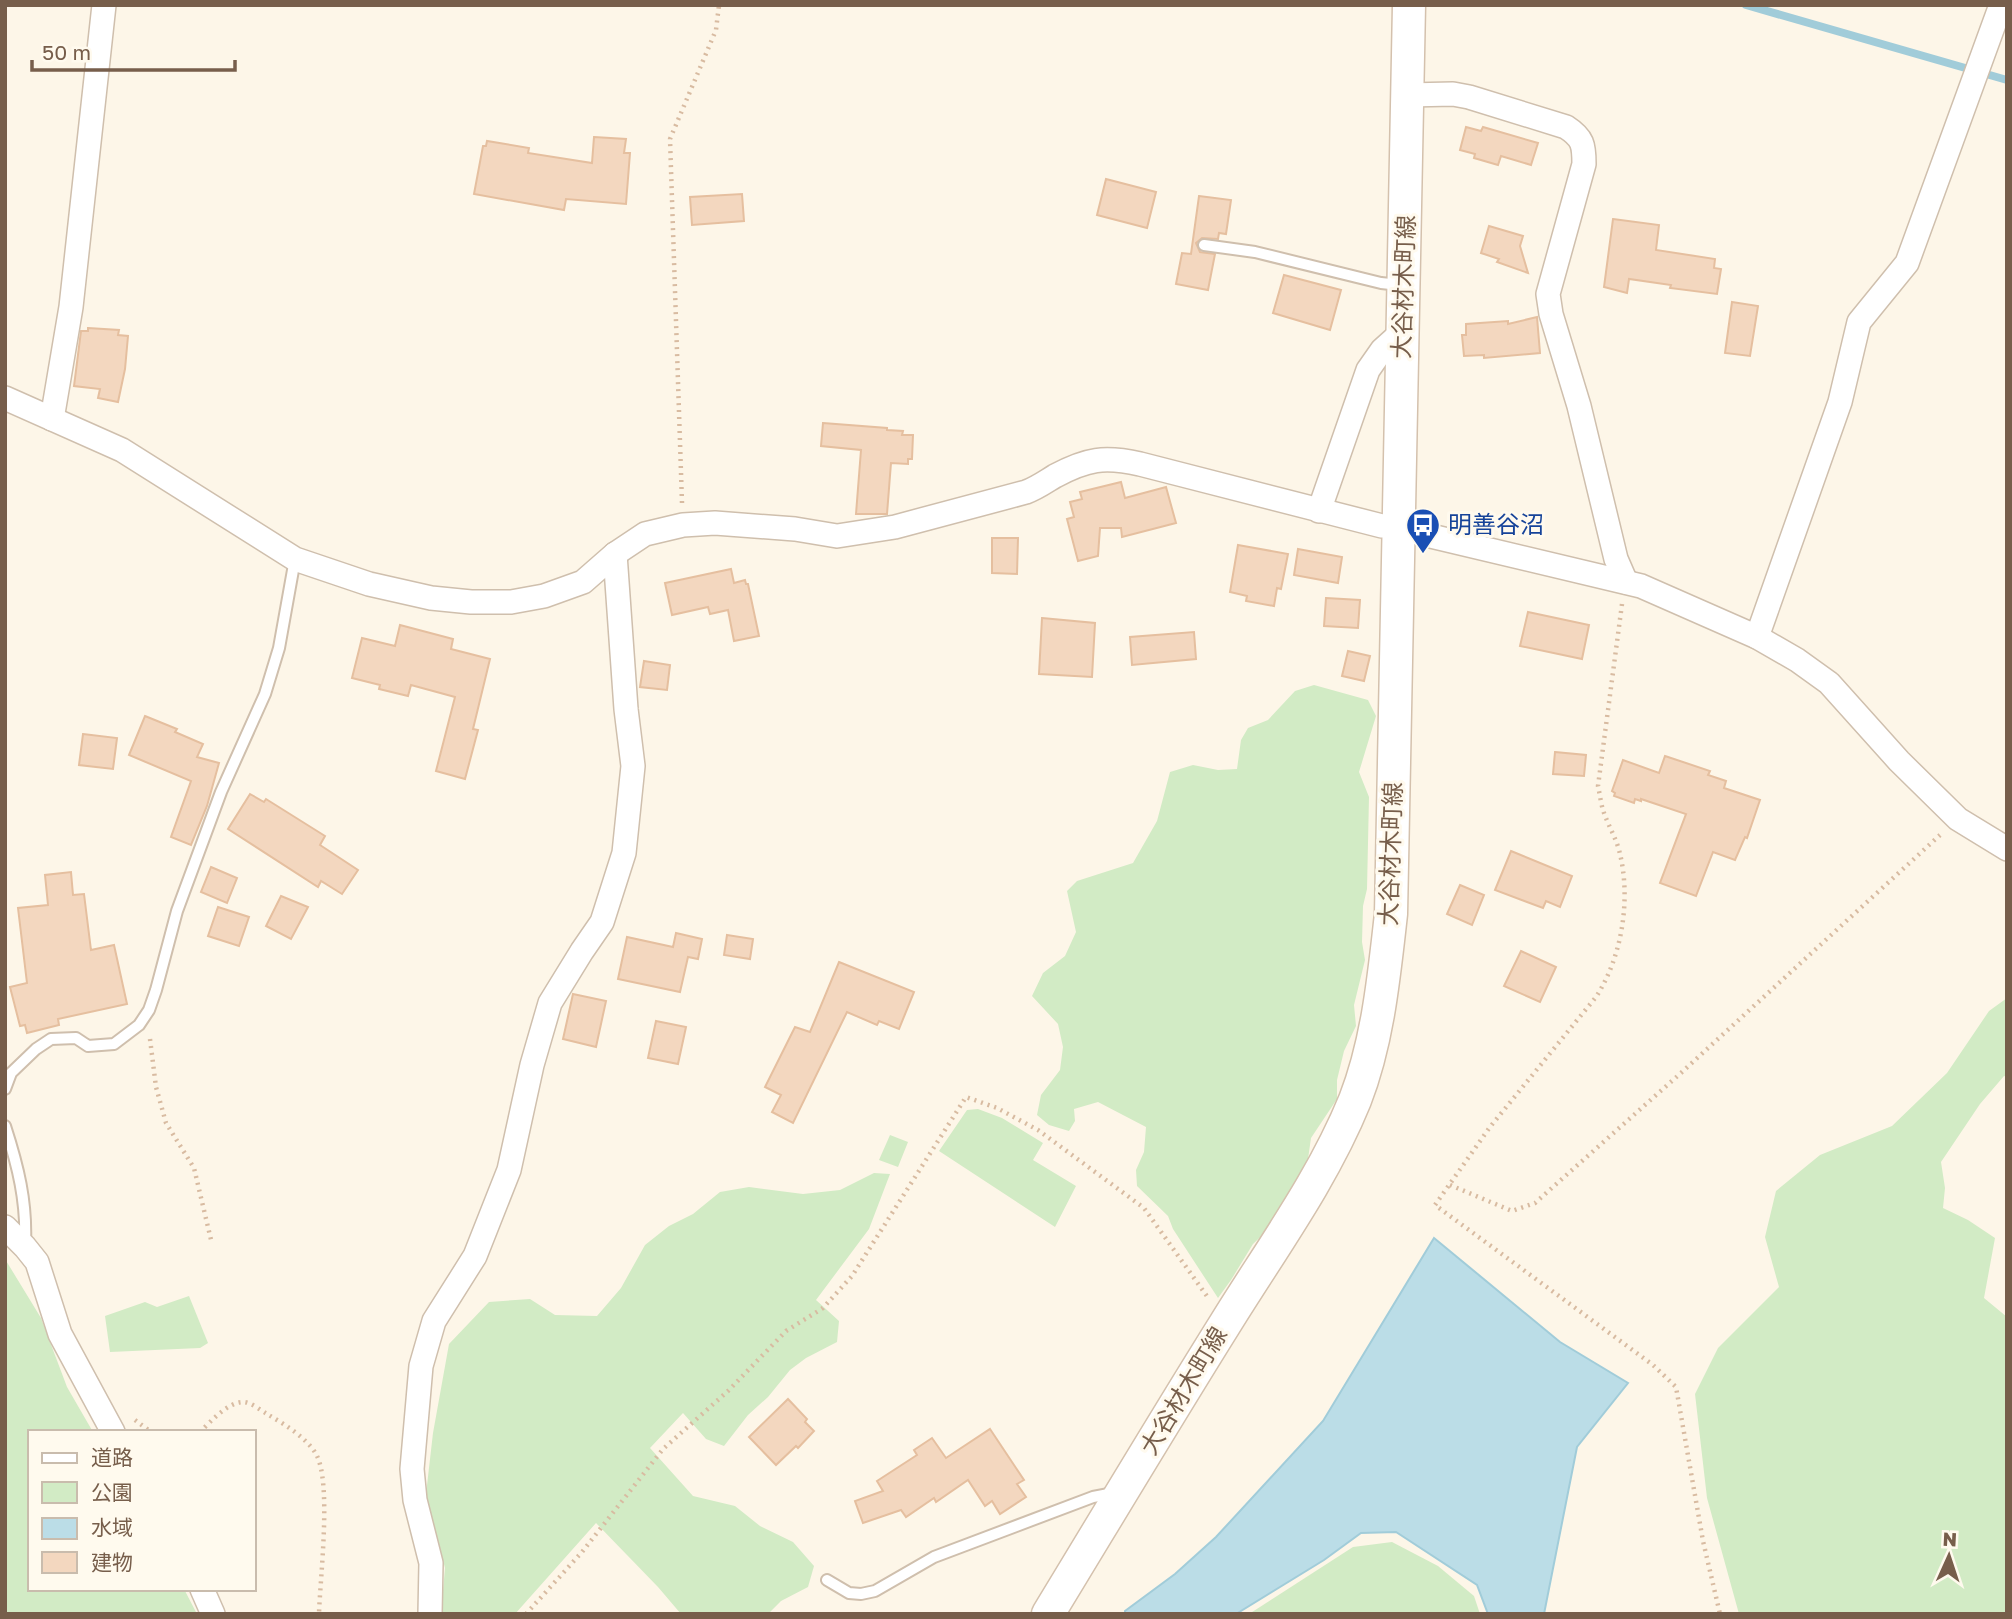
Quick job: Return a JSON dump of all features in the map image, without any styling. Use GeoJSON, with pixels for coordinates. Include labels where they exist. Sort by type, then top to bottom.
{"type":"FeatureCollection","features":[{"type":"Feature","properties":{"kind":"main road","name":"大谷材木町線"},"geometry":{"type":"LineString","coordinates":[[1048,1614],[1325,1164],[1355,1099],[1377,1026],[1391,914],[1409,5]]}},
{"type":"Feature","properties":{"kind":"street"},"geometry":{"type":"LineString","coordinates":[[52,419],[71,307],[104,5]]}},
{"type":"Feature","properties":{"kind":"street"},"geometry":{"type":"LineString","coordinates":[[1757,637],[1840,402],[1859,323],[1907,263],[2001,5]]}},
{"type":"Feature","properties":{"kind":"street"},"geometry":{"type":"LineString","coordinates":[[1408,95],[1453,94],[1469,97],[1566,127],[1584,142],[1584,164],[1548,294],[1616,559],[1626,582]]}},
{"type":"Feature","properties":{"kind":"street"},"geometry":{"type":"LineString","coordinates":[[1319,510],[1368,370],[1382,349],[1402,332]]}},
{"type":"Feature","properties":{"kind":"street"},"geometry":{"type":"LineString","coordinates":[[5,398],[122,450],[295,559],[369,584],[471,602],[511,602],[544,596],[583,582],[615,554],[645,534],[683,525],[715,523],[838,536],[895,527],[1026,492],[1082,463],[1103,458],[1140,464],[1382,526]]}},
{"type":"Feature","properties":{"kind":"street"},"geometry":{"type":"LineString","coordinates":[[1413,532],[1642,586],[1757,637],[1797,660],[1829,683],[1899,761],[1958,819],[2007,849]]}},
{"type":"Feature","properties":{"kind":"street"},"geometry":{"type":"LineString","coordinates":[[430,1614],[431,1563],[415,1500],[412,1469],[421,1366],[434,1321],[475,1256],[509,1170],[532,1065],[550,1003],[602,922],[624,852],[633,766],[626,709],[615,554]]}},
{"type":"Feature","properties":{"kind":"street"},"geometry":{"type":"LineString","coordinates":[[5,1227],[37,1262],[60,1334],[112,1430]]}},
{"type":"Feature","properties":{"kind":"street"},"geometry":{"type":"LineString","coordinates":[[203,1591],[213,1614]]}},
{"type":"Feature","properties":{"kind":"lane"},"geometry":{"type":"LineString","coordinates":[[1204,245],[1255,252],[1381,283],[1405,285]]}},
{"type":"Feature","properties":{"kind":"lane"},"geometry":{"type":"LineString","coordinates":[[5,1089],[11,1073],[51,1039],[76,1038],[88,1046],[114,1044],[139,1025],[149,1010],[177,911],[221,792],[265,694],[279,648],[295,559]]}},
{"type":"Feature","properties":{"kind":"lane"},"geometry":{"type":"LineString","coordinates":[[5,1126],[20,1174],[26,1217],[25,1247]]}},
{"type":"Feature","properties":{"kind":"lane"},"geometry":{"type":"LineString","coordinates":[[827,1580],[849,1593],[875,1591],[933,1557],[1093,1497],[1123,1491]]}},
{"type":"Feature","properties":{"kind":"path"},"geometry":{"type":"LineString","coordinates":[[683,525],[670,139],[716,30],[719,5]]}},
{"type":"Feature","properties":{"kind":"path"},"geometry":{"type":"LineString","coordinates":[[1626,582],[1598,786],[1603,810],[1620,850],[1626,883],[1617,947],[1596,997],[1490,1126],[1435,1205],[1653,1366],[1676,1387],[1703,1541],[1720,1614]]}},
{"type":"Feature","properties":{"kind":"path"},"geometry":{"type":"LineString","coordinates":[[1450,1185],[1512,1211],[1535,1203],[1958,819]]}},
{"type":"Feature","properties":{"kind":"path"},"geometry":{"type":"LineString","coordinates":[[149,1010],[156,1087],[166,1123],[194,1168],[212,1244]]}},
{"type":"Feature","properties":{"kind":"path"},"geometry":{"type":"LineString","coordinates":[[526,1614],[582,1552],[663,1449],[728,1391],[786,1331],[823,1308],[852,1276],[966,1097],[998,1108],[1038,1130],[1144,1208],[1226,1323]]}},
{"type":"Feature","properties":{"kind":"path"},"geometry":{"type":"LineString","coordinates":[[202,1430],[225,1410],[244,1402],[281,1422],[306,1442],[317,1456],[322,1478],[324,1510],[319,1614]]}},
{"type":"Feature","properties":{"kind":"green space"},"geometry":{"type":"Polygon","coordinates":[[[1314,685],[1368,700],[1376,716],[1359,772],[1369,797],[1367,889],[1363,906],[1362,942],[1365,960],[1354,1005],[1356,1026],[1344,1051],[1337,1080],[1337,1099],[1311,1138],[1307,1166],[1272,1226],[1253,1244],[1218,1298],[1173,1229],[1168,1216],[1137,1186],[1136,1170],[1144,1152],[1146,1127],[1098,1102],[1074,1109],[1075,1121],[1069,1131],[1049,1125],[1037,1115],[1041,1095],[1060,1070],[1063,1047],[1058,1024],[1032,996],[1043,973],[1065,956],[1076,932],[1067,891],[1077,881],[1133,863],[1157,821],[1170,772],[1193,765],[1218,770],[1237,769],[1241,740],[1248,728],[1268,720],[1295,691],[1314,685]]]}},
{"type":"Feature","properties":{"kind":"green space"},"geometry":{"type":"Polygon","coordinates":[[[2007,998],[2007,1077],[2004,1076],[1980,1104],[1941,1162],[1945,1188],[1943,1208],[1995,1238],[1984,1298],[2007,1317],[2007,1614],[1739,1614],[1707,1498],[1695,1394],[1718,1348],[1779,1287],[1765,1237],[1776,1191],[1820,1155],[1892,1126],[1947,1073],[1989,1011],[2007,998]]]}},
{"type":"Feature","properties":{"kind":"green space"},"geometry":{"type":"Polygon","coordinates":[[[978,1109],[1002,1118],[1043,1143],[1033,1160],[1076,1186],[1055,1227],[939,1151],[967,1110],[978,1109]]]}},
{"type":"Feature","properties":{"kind":"green space"},"geometry":{"type":"Polygon","coordinates":[[[890,1135],[908,1142],[898,1167],[879,1160],[890,1135]]]}},
{"type":"Feature","properties":{"kind":"green space"},"geometry":{"type":"Polygon","coordinates":[[[874,1173],[890,1174],[869,1229],[816,1300],[839,1321],[837,1342],[806,1358],[790,1370],[768,1397],[748,1415],[724,1446],[706,1439],[683,1413],[650,1448],[693,1496],[735,1506],[760,1526],[793,1542],[814,1566],[808,1587],[781,1601],[768,1614],[681,1614],[596,1523],[515,1614],[441,1614],[445,1568],[426,1494],[433,1433],[449,1344],[489,1302],[530,1299],[555,1315],[597,1316],[621,1288],[645,1245],[669,1226],[693,1214],[720,1192],[749,1187],[803,1194],[840,1190],[874,1173]]]}},
{"type":"Feature","properties":{"kind":"green space"},"geometry":{"type":"Polygon","coordinates":[[[5,1259],[41,1318],[67,1387],[92,1430],[28,1430],[28,1591],[185,1591],[197,1614],[5,1614],[5,1259]]]}},
{"type":"Feature","properties":{"kind":"green space"},"geometry":{"type":"Polygon","coordinates":[[[189,1296],[208,1343],[200,1348],[110,1352],[105,1316],[145,1302],[157,1307],[189,1296]]]}},
{"type":"Feature","properties":{"kind":"green space"},"geometry":{"type":"Polygon","coordinates":[[[1392,1542],[1438,1566],[1474,1596],[1480,1614],[1249,1614],[1353,1547],[1392,1542]]]}},
{"type":"Feature","properties":{"kind":"water"},"geometry":{"type":"Polygon","coordinates":[[[1434,1238],[1560,1342],[1628,1383],[1577,1447],[1544,1614],[1488,1614],[1477,1585],[1396,1532],[1361,1533],[1324,1560],[1236,1614],[1125,1614],[1125,1611],[1175,1574],[1216,1537],[1323,1421],[1434,1238]]]}},
{"type":"Feature","properties":{"kind":"building"},"geometry":{"type":"Polygon","coordinates":[[[1466,127],[1481,131],[1483,127],[1538,143],[1531,165],[1501,156],[1498,165],[1474,158],[1475,154],[1460,150],[1466,127]]]}},
{"type":"Feature","properties":{"kind":"building"},"geometry":{"type":"Polygon","coordinates":[[[594,137],[626,139],[624,153],[630,153],[626,204],[566,199],[564,210],[474,194],[483,146],[486,146],[487,141],[529,148],[528,153],[592,163],[594,137]]]}},
{"type":"Feature","properties":{"kind":"building"},"geometry":{"type":"Polygon","coordinates":[[[1106,179],[1156,192],[1147,228],[1097,215],[1106,179]]]}},
{"type":"Feature","properties":{"kind":"building"},"geometry":{"type":"Polygon","coordinates":[[[742,194],[744,221],[692,225],[690,197],[742,194]]]}},
{"type":"Feature","properties":{"kind":"building"},"geometry":{"type":"Polygon","coordinates":[[[1199,196],[1231,200],[1226,234],[1219,233],[1218,239],[1202,238],[1196,243],[1200,252],[1215,254],[1208,290],[1176,284],[1182,253],[1191,254],[1199,196]]]}},
{"type":"Feature","properties":{"kind":"building"},"geometry":{"type":"Polygon","coordinates":[[[1613,219],[1659,225],[1656,250],[1715,259],[1714,268],[1721,269],[1717,294],[1629,279],[1627,293],[1604,287],[1613,219]]]}},
{"type":"Feature","properties":{"kind":"building"},"geometry":{"type":"Polygon","coordinates":[[[1489,226],[1523,236],[1520,246],[1528,273],[1481,253],[1489,226]]]}},
{"type":"Feature","properties":{"kind":"building"},"geometry":{"type":"Polygon","coordinates":[[[1284,275],[1341,290],[1330,330],[1273,313],[1284,275]]]}},
{"type":"Feature","properties":{"kind":"building"},"geometry":{"type":"Polygon","coordinates":[[[1732,302],[1758,306],[1750,356],[1725,353],[1732,302]]]}},
{"type":"Feature","properties":{"kind":"building"},"geometry":{"type":"Polygon","coordinates":[[[1537,317],[1540,353],[1484,358],[1484,355],[1464,356],[1462,335],[1466,335],[1466,324],[1508,321],[1508,324],[1537,317]]]}},
{"type":"Feature","properties":{"kind":"building"},"geometry":{"type":"Polygon","coordinates":[[[88,328],[119,330],[118,335],[128,336],[118,402],[98,398],[100,389],[74,386],[81,331],[88,331],[88,328]]]}},
{"type":"Feature","properties":{"kind":"building"},"geometry":{"type":"Polygon","coordinates":[[[823,423],[887,428],[903,431],[902,435],[913,435],[912,459],[908,459],[908,464],[891,463],[887,514],[856,514],[861,450],[821,446],[823,423]]]}},
{"type":"Feature","properties":{"kind":"building"},"geometry":{"type":"Polygon","coordinates":[[[1121,482],[1125,498],[1166,487],[1176,523],[1122,537],[1121,528],[1100,528],[1098,556],[1078,561],[1067,519],[1074,517],[1070,502],[1082,499],[1080,492],[1121,482]]]}},
{"type":"Feature","properties":{"kind":"building"},"geometry":{"type":"Polygon","coordinates":[[[992,538],[1018,538],[1017,574],[992,573],[992,538]]]}},
{"type":"Feature","properties":{"kind":"building"},"geometry":{"type":"Polygon","coordinates":[[[1238,545],[1288,554],[1281,589],[1277,588],[1274,606],[1246,601],[1247,596],[1230,592],[1238,545]]]}},
{"type":"Feature","properties":{"kind":"building"},"geometry":{"type":"Polygon","coordinates":[[[1298,549],[1342,557],[1338,583],[1294,575],[1298,549]]]}},
{"type":"Feature","properties":{"kind":"building"},"geometry":{"type":"Polygon","coordinates":[[[731,569],[734,583],[745,580],[748,584],[759,636],[734,641],[728,610],[710,614],[708,607],[672,615],[665,583],[731,569]]]}},
{"type":"Feature","properties":{"kind":"building"},"geometry":{"type":"Polygon","coordinates":[[[1326,598],[1360,600],[1358,628],[1324,626],[1326,598]]]}},
{"type":"Feature","properties":{"kind":"building"},"geometry":{"type":"Polygon","coordinates":[[[1528,612],[1589,625],[1582,659],[1520,646],[1528,612]]]}},
{"type":"Feature","properties":{"kind":"building"},"geometry":{"type":"Polygon","coordinates":[[[1042,618],[1095,623],[1092,677],[1039,674],[1042,618]]]}},
{"type":"Feature","properties":{"kind":"building"},"geometry":{"type":"Polygon","coordinates":[[[400,625],[453,639],[451,649],[490,659],[473,729],[478,730],[465,779],[436,771],[455,697],[411,685],[408,696],[379,689],[380,685],[352,678],[362,638],[395,646],[400,625]]]}},
{"type":"Feature","properties":{"kind":"building"},"geometry":{"type":"Polygon","coordinates":[[[1194,632],[1196,659],[1132,665],[1130,637],[1194,632]]]}},
{"type":"Feature","properties":{"kind":"building"},"geometry":{"type":"Polygon","coordinates":[[[1348,651],[1370,656],[1364,681],[1342,676],[1348,651]]]}},
{"type":"Feature","properties":{"kind":"building"},"geometry":{"type":"Polygon","coordinates":[[[644,661],[670,665],[667,690],[640,687],[644,661]]]}},
{"type":"Feature","properties":{"kind":"building"},"geometry":{"type":"Polygon","coordinates":[[[145,716],[177,729],[175,732],[203,744],[197,757],[219,763],[207,806],[191,845],[171,837],[191,781],[129,755],[145,716]]]}},
{"type":"Feature","properties":{"kind":"building"},"geometry":{"type":"Polygon","coordinates":[[[83,734],[117,738],[113,769],[79,765],[83,734]]]}},
{"type":"Feature","properties":{"kind":"building"},"geometry":{"type":"Polygon","coordinates":[[[1555,752],[1586,755],[1584,776],[1553,774],[1555,752]]]}},
{"type":"Feature","properties":{"kind":"building"},"geometry":{"type":"Polygon","coordinates":[[[1665,756],[1710,771],[1708,775],[1726,781],[1724,788],[1760,800],[1747,838],[1745,837],[1735,860],[1713,852],[1696,896],[1660,883],[1686,814],[1641,799],[1635,799],[1634,803],[1614,796],[1612,791],[1623,760],[1659,773],[1665,756]]]}},
{"type":"Feature","properties":{"kind":"building"},"geometry":{"type":"Polygon","coordinates":[[[250,794],[264,802],[266,799],[325,836],[320,845],[358,870],[342,894],[321,881],[318,887],[228,829],[250,794]]]}},
{"type":"Feature","properties":{"kind":"building"},"geometry":{"type":"Polygon","coordinates":[[[1511,851],[1572,876],[1560,907],[1546,901],[1543,908],[1495,890],[1511,851]]]}},
{"type":"Feature","properties":{"kind":"building"},"geometry":{"type":"Polygon","coordinates":[[[211,867],[237,878],[227,903],[201,892],[211,867]]]}},
{"type":"Feature","properties":{"kind":"building"},"geometry":{"type":"Polygon","coordinates":[[[71,872],[73,895],[84,894],[91,950],[114,945],[127,1004],[58,1019],[59,1025],[27,1033],[25,1025],[20,1026],[10,987],[27,983],[18,908],[48,905],[45,875],[71,872]]]}},
{"type":"Feature","properties":{"kind":"building"},"geometry":{"type":"Polygon","coordinates":[[[1460,885],[1484,895],[1472,925],[1447,914],[1460,885]]]}},
{"type":"Feature","properties":{"kind":"building"},"geometry":{"type":"Polygon","coordinates":[[[281,896],[308,907],[291,939],[266,926],[281,896]]]}},
{"type":"Feature","properties":{"kind":"building"},"geometry":{"type":"Polygon","coordinates":[[[218,907],[249,917],[239,946],[208,936],[218,907]]]}},
{"type":"Feature","properties":{"kind":"building"},"geometry":{"type":"Polygon","coordinates":[[[676,933],[702,939],[698,959],[688,957],[680,992],[618,979],[627,937],[673,947],[676,933]]]}},
{"type":"Feature","properties":{"kind":"building"},"geometry":{"type":"Polygon","coordinates":[[[727,935],[753,939],[750,959],[724,955],[727,935]]]}},
{"type":"Feature","properties":{"kind":"building"},"geometry":{"type":"Polygon","coordinates":[[[1521,951],[1556,967],[1540,1002],[1504,986],[1521,951]]]}},
{"type":"Feature","properties":{"kind":"building"},"geometry":{"type":"Polygon","coordinates":[[[839,962],[914,992],[899,1029],[879,1021],[877,1025],[847,1012],[793,1123],[772,1112],[781,1095],[765,1087],[795,1027],[810,1032],[839,962]]]}},
{"type":"Feature","properties":{"kind":"building"},"geometry":{"type":"Polygon","coordinates":[[[573,994],[606,1001],[596,1047],[563,1039],[573,994]]]}},
{"type":"Feature","properties":{"kind":"building"},"geometry":{"type":"Polygon","coordinates":[[[656,1021],[686,1027],[678,1064],[648,1058],[656,1021]]]}},
{"type":"Feature","properties":{"kind":"building"},"geometry":{"type":"Polygon","coordinates":[[[788,1399],[807,1419],[805,1422],[814,1431],[776,1465],[749,1437],[788,1399]]]}},
{"type":"Feature","properties":{"kind":"building"},"geometry":{"type":"Polygon","coordinates":[[[990,1429],[1024,1480],[1017,1484],[1026,1497],[1000,1514],[992,1501],[985,1506],[968,1480],[936,1502],[934,1498],[906,1517],[901,1510],[863,1523],[855,1501],[883,1491],[877,1481],[917,1455],[914,1450],[932,1438],[946,1458],[990,1429]]]}},
{"type":"Feature","properties":{"kind":"waterway"},"geometry":{"type":"LineString","coordinates":[[1746,5],[2007,80]]}},
{"type":"Feature","properties":{"kind":"place","name":"明善谷沼"},"geometry":{"type":"Point","coordinates":[1423,555]}}]}
